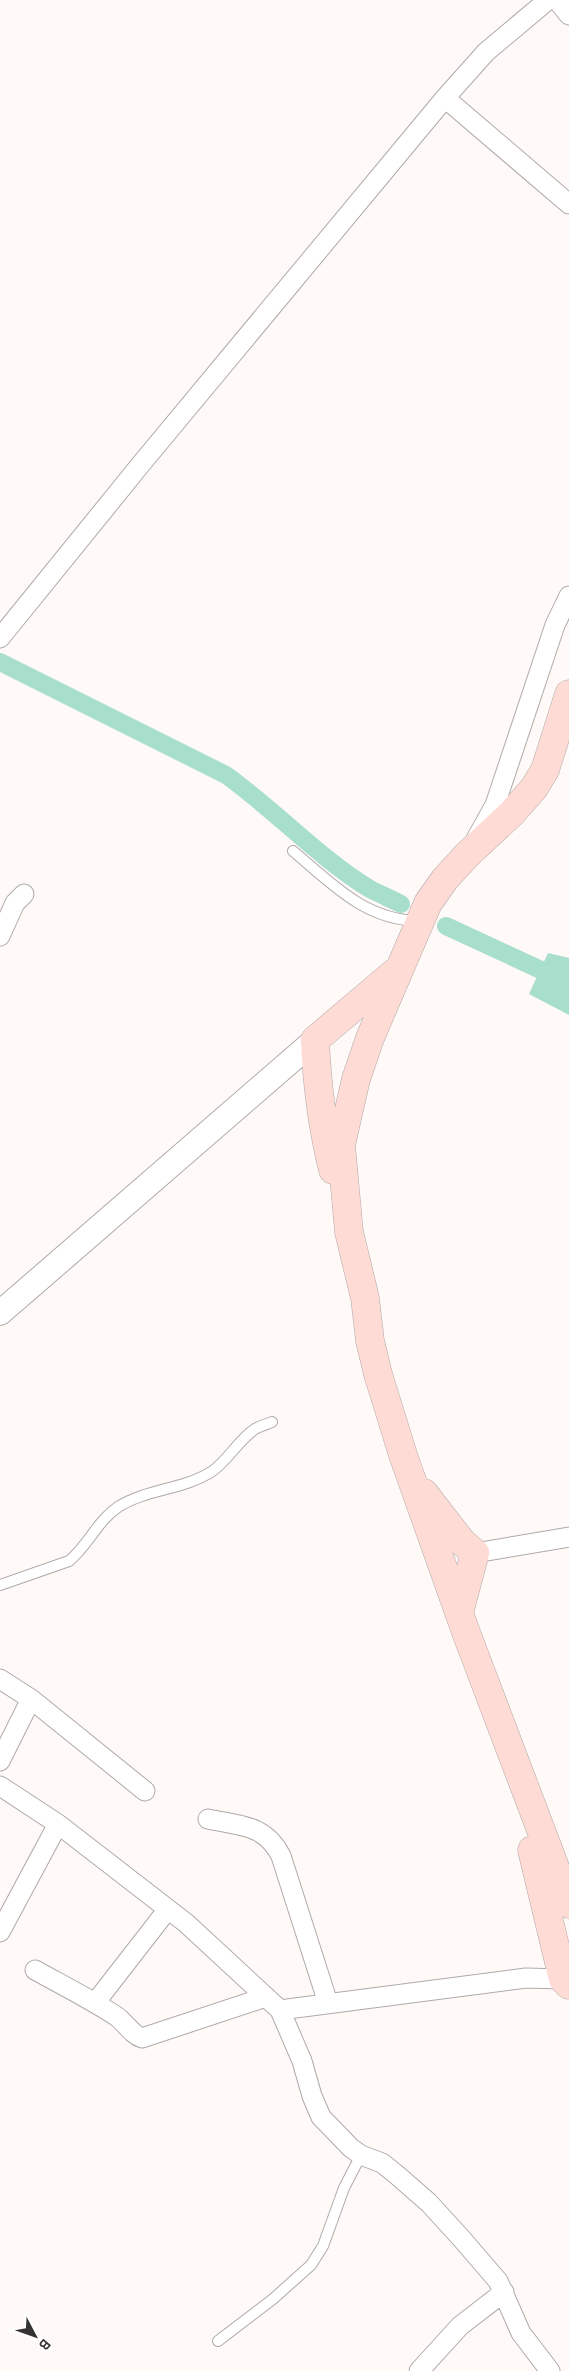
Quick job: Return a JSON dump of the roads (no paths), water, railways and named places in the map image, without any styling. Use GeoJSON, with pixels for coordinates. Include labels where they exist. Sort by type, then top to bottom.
{"type":"FeatureCollection","features":[{"type":"Feature","properties":{"kind":"main road"},"geometry":{"type":"LineString","coordinates":[[349,1232],[342,1145],[356,1079],[370,1038],[428,903],[445,879],[467,855],[512,813],[534,788],[545,770],[569,694]]}},
{"type":"Feature","properties":{"kind":"main road"},"geometry":{"type":"LineString","coordinates":[[398,970],[315,1040],[317,1091],[323,1130],[365,1298],[370,1341],[412,1481],[512,1756],[569,1904]]}},
{"type":"Feature","properties":{"kind":"main road"},"geometry":{"type":"LineString","coordinates":[[412,1481],[433,1504],[462,1542],[475,1554],[459,1612]]}},
{"type":"Feature","properties":{"kind":"main road"},"geometry":{"type":"LineString","coordinates":[[512,1756],[526,1826],[566,1982]]}},
{"type":"Feature","properties":{"kind":"street"},"geometry":{"type":"LineString","coordinates":[[0,638],[141,464],[446,98],[486,52],[548,0]]}},
{"type":"Feature","properties":{"kind":"street"},"geometry":{"type":"LineString","coordinates":[[557,0],[569,15]]}},
{"type":"Feature","properties":{"kind":"street"},"geometry":{"type":"LineString","coordinates":[[446,98],[569,204]]}},
{"type":"Feature","properties":{"kind":"street"},"geometry":{"type":"LineString","coordinates":[[467,855],[495,806],[551,634],[569,596]]}},
{"type":"Feature","properties":{"kind":"street"},"geometry":{"type":"LineString","coordinates":[[0,936],[15,903],[24,894]]}},
{"type":"Feature","properties":{"kind":"street"},"geometry":{"type":"LineString","coordinates":[[0,1313],[315,1040]]}},
{"type":"Feature","properties":{"kind":"street"},"geometry":{"type":"LineString","coordinates":[[475,1554],[569,1537]]}},
{"type":"Feature","properties":{"kind":"street"},"geometry":{"type":"LineString","coordinates":[[0,1679],[31,1699],[145,1791]]}},
{"type":"Feature","properties":{"kind":"street"},"geometry":{"type":"LineString","coordinates":[[0,1761],[31,1699]]}},
{"type":"Feature","properties":{"kind":"street"},"geometry":{"type":"LineString","coordinates":[[0,1786],[58,1824],[168,1909],[280,2010],[300,2053],[312,2096],[321,2117],[331,2130],[361,2155],[382,2163],[429,2203],[493,2275],[504,2292],[521,2333],[550,2371]]}},
{"type":"Feature","properties":{"kind":"street"},"geometry":{"type":"LineString","coordinates":[[208,1819],[259,1831],[275,1844],[281,1856],[328,2004]]}},
{"type":"Feature","properties":{"kind":"street"},"geometry":{"type":"LineString","coordinates":[[0,1932],[58,1824]]}},
{"type":"Feature","properties":{"kind":"street"},"geometry":{"type":"LineString","coordinates":[[95,2003],[168,1909]]}},
{"type":"Feature","properties":{"kind":"street"},"geometry":{"type":"LineString","coordinates":[[35,1970],[122,2020],[135,2034],[142,2038],[266,1997]]}},
{"type":"Feature","properties":{"kind":"street"},"geometry":{"type":"LineString","coordinates":[[280,2010],[526,1978],[566,1982]]}},
{"type":"Feature","properties":{"kind":"street"},"geometry":{"type":"LineString","coordinates":[[419,2371],[460,2326],[504,2292]]}},
{"type":"Feature","properties":{"kind":"lane"},"geometry":{"type":"LineString","coordinates":[[293,850],[366,909],[384,916],[420,921]]}},
{"type":"Feature","properties":{"kind":"lane"},"geometry":{"type":"LineString","coordinates":[[0,1585],[69,1561],[78,1554],[101,1524],[118,1508],[149,1493],[196,1480],[212,1471],[254,1430],[272,1422]]}},
{"type":"Feature","properties":{"kind":"lane"},"geometry":{"type":"LineString","coordinates":[[218,2341],[273,2298],[311,2265],[323,2246],[344,2188],[361,2155]]}},
{"type":"Feature","properties":{"kind":"waterway"},"geometry":{"type":"LineString","coordinates":[[0,662],[226,775],[351,877],[370,889],[401,904]]}},
{"type":"Feature","properties":{"kind":"waterway"},"geometry":{"type":"LineString","coordinates":[[446,926],[569,983]]}}]}
